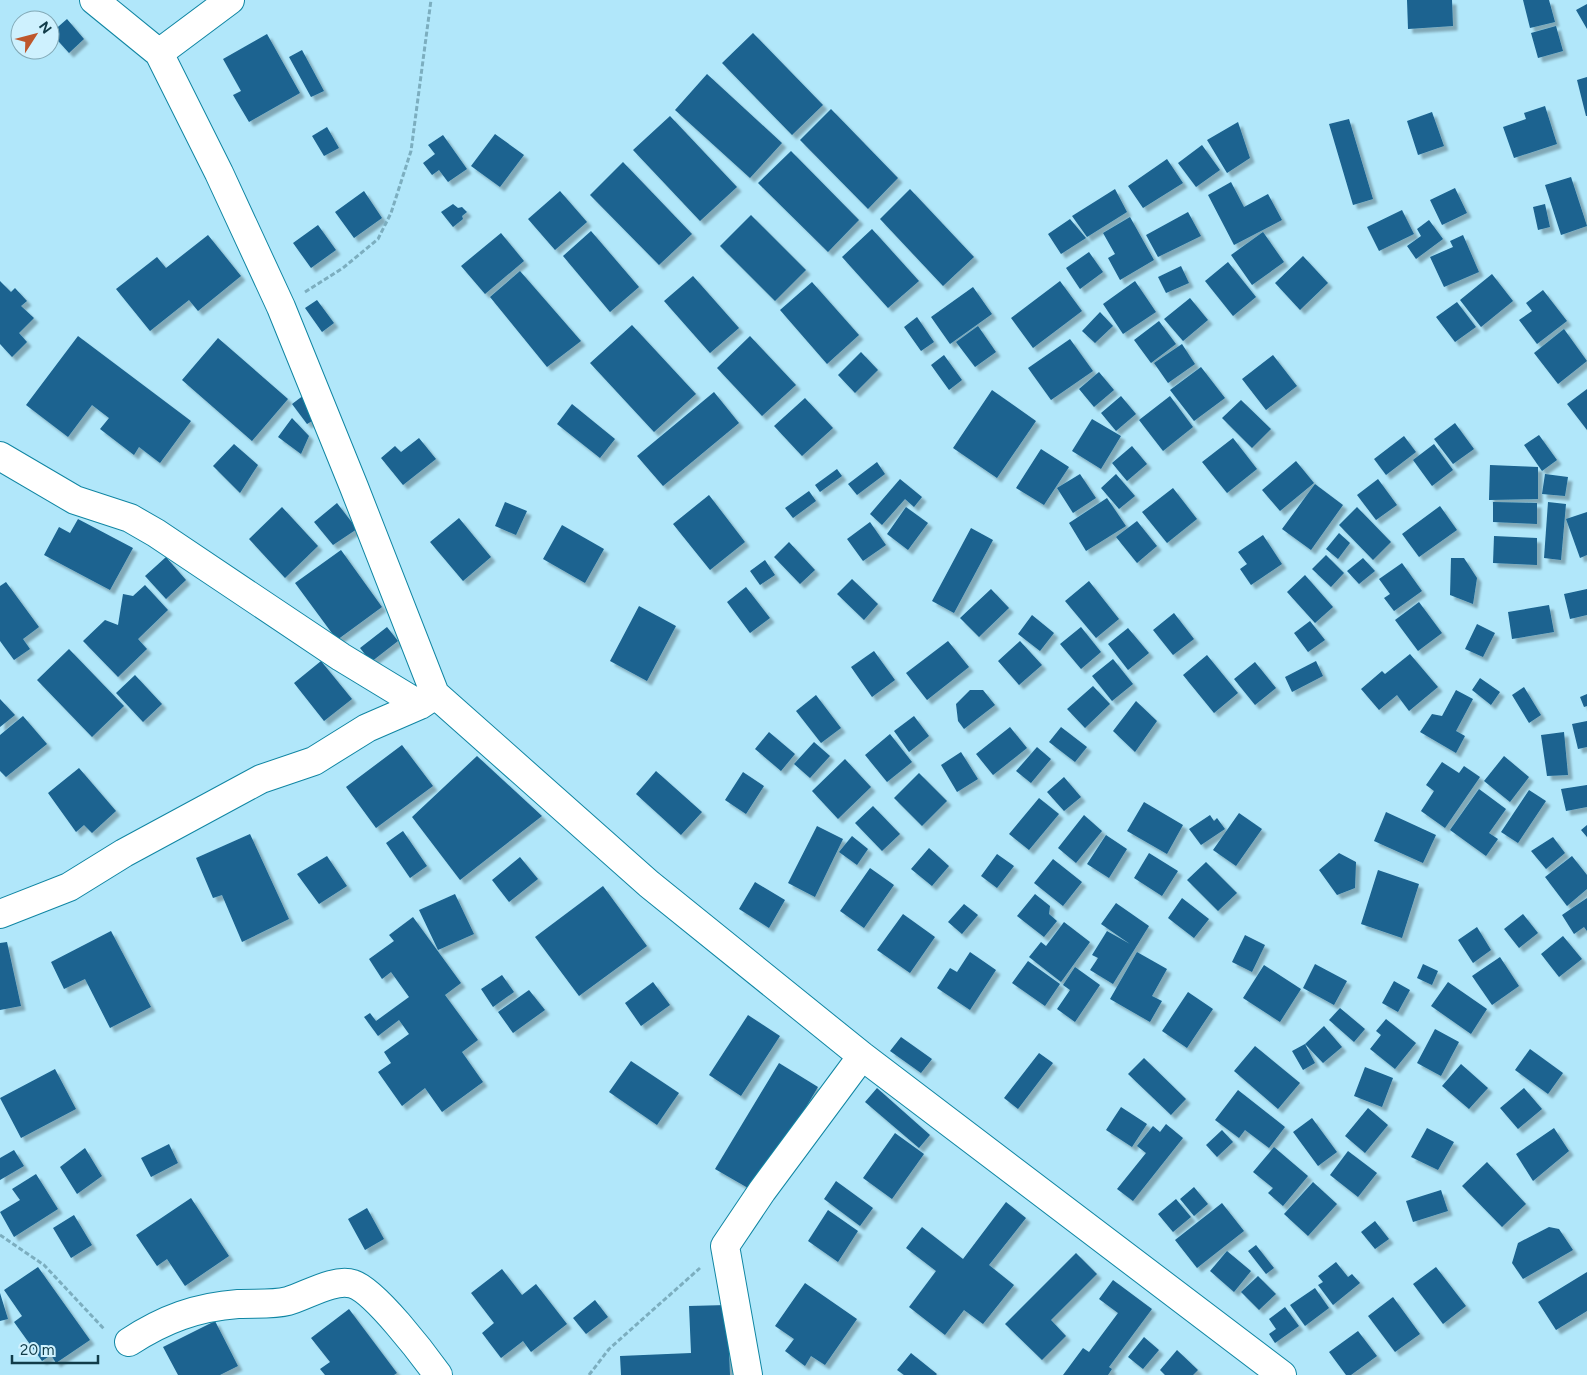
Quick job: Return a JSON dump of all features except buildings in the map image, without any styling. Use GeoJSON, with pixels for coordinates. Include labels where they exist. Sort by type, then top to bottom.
{"type":"FeatureCollection","features":[{"type":"Feature","properties":{"kind":"street"},"geometry":{"type":"LineString","coordinates":[[94,0],[159,53],[219,173],[281,307],[354,486],[428,700]]}},
{"type":"Feature","properties":{"kind":"street"},"geometry":{"type":"LineString","coordinates":[[159,53],[230,0]]}},
{"type":"Feature","properties":{"kind":"street"},"geometry":{"type":"LineString","coordinates":[[0,456],[75,500],[130,518],[156,533],[342,657],[428,700],[649,884],[862,1056],[1282,1375]]}},
{"type":"Feature","properties":{"kind":"street"},"geometry":{"type":"LineString","coordinates":[[0,914],[69,887],[124,853],[262,779],[314,761],[367,728],[428,700]]}},
{"type":"Feature","properties":{"kind":"street"},"geometry":{"type":"LineString","coordinates":[[748,1375],[725,1246],[762,1191],[862,1056]]}},
{"type":"Feature","properties":{"kind":"street"},"geometry":{"type":"LineString","coordinates":[[129,1342],[162,1323],[192,1310],[227,1305],[287,1302],[324,1287],[352,1284],[365,1291],[388,1315],[438,1375]]}},
{"type":"Feature","properties":{"kind":"path"},"geometry":{"type":"LineString","coordinates":[[281,307],[343,268],[378,239],[391,213],[411,151],[430,0]]}},
{"type":"Feature","properties":{"kind":"path"},"geometry":{"type":"LineString","coordinates":[[0,1235],[44,1265],[102,1328],[124,1342],[129,1342]]}},
{"type":"Feature","properties":{"kind":"path"},"geometry":{"type":"LineString","coordinates":[[590,1375],[609,1349],[725,1246]]}}]}
